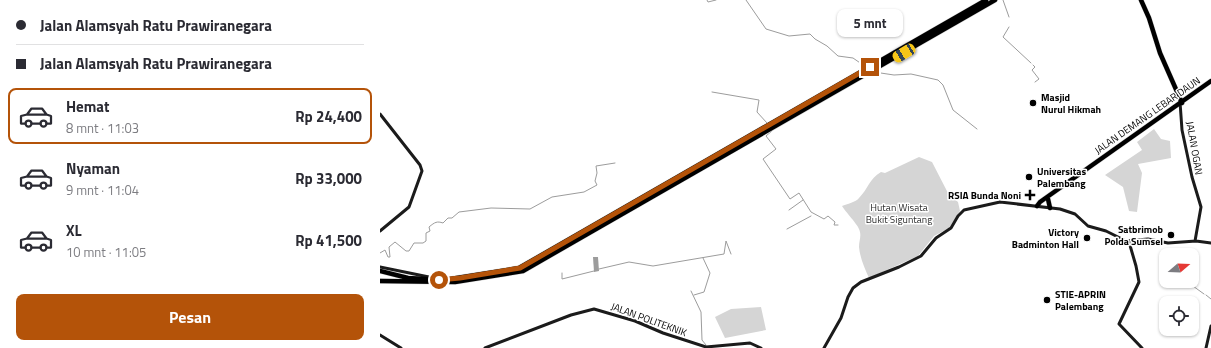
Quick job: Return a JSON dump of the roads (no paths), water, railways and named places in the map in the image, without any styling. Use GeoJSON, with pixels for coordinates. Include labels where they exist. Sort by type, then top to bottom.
{"type":"FeatureCollection","features":[{"type":"Feature","properties":{"kind":"highway"},"geometry":{"type":"LineString","coordinates":[[870,70],[986,0]]}},
{"type":"Feature","properties":{"kind":"highway"},"geometry":{"type":"LineString","coordinates":[[380,281],[440,283],[518,273],[870,70],[995,0]]}},
{"type":"Feature","properties":{"kind":"highway"},"geometry":{"type":"LineString","coordinates":[[1140,0],[1150,18],[1160,53],[1183,101]]}},
{"type":"Feature","properties":{"kind":"highway","name":"JALAN DEMANG LEBAR DAUN"},"geometry":{"type":"LineString","coordinates":[[1038,206],[1211,82]]}},
{"type":"Feature","properties":{"kind":"highway"},"geometry":{"type":"LineString","coordinates":[[1175,106],[1178,101],[1177,90]]}},
{"type":"Feature","properties":{"kind":"highway","name":"JALAN DEMANG LEBAR DAUN"},"geometry":{"type":"LineString","coordinates":[[1038,206],[1040,202],[1183,101]]}},
{"type":"Feature","properties":{"kind":"highway"},"geometry":{"type":"LineString","coordinates":[[1048,199],[1050,208]]}},
{"type":"Feature","properties":{"kind":"highway"},"geometry":{"type":"LineString","coordinates":[[380,271],[408,278],[439,280],[513,270],[543,258]]}},
{"type":"Feature","properties":{"kind":"street","name":"JALAN OGAN"},"geometry":{"type":"LineString","coordinates":[[1183,101],[1182,130],[1192,177],[1201,207],[1195,241]]}},
{"type":"Feature","properties":{"kind":"street"},"geometry":{"type":"LineString","coordinates":[[380,114],[415,159],[422,171],[409,207],[380,231]]}},
{"type":"Feature","properties":{"kind":"street"},"geometry":{"type":"LineString","coordinates":[[824,348],[841,318],[851,291],[857,285],[921,256],[936,238],[951,228],[962,211],[991,204],[1004,203],[1038,206],[1070,211],[1088,226],[1106,231],[1129,242],[1148,239],[1168,243],[1195,241],[1211,243]]}},
{"type":"Feature","properties":{"kind":"street"},"geometry":{"type":"LineString","coordinates":[[1129,242],[1137,268],[1139,282],[1119,324],[1142,348]]}},
{"type":"Feature","properties":{"kind":"street"},"geometry":{"type":"LineString","coordinates":[[380,267],[439,280]]}},
{"type":"Feature","properties":{"kind":"street","name":"JALAN POLITEKNIK"},"geometry":{"type":"LineString","coordinates":[[486,347],[571,315],[594,309],[635,321],[663,333],[707,348],[750,343],[761,348]]}},
{"type":"Feature","properties":{"kind":"street"},"geometry":{"type":"LineString","coordinates":[[1206,348],[1211,326]]}},
{"type":"Feature","properties":{"kind":"street"},"geometry":{"type":"LineString","coordinates":[[380,335],[401,348]]}},
{"type":"Feature","properties":{"kind":"waterway"},"geometry":{"type":"LineString","coordinates":[[707,0],[708,2],[716,0]]}},
{"type":"Feature","properties":{"kind":"waterway"},"geometry":{"type":"LineString","coordinates":[[746,0],[766,29],[789,36],[810,34],[838,56],[853,58],[866,67]]}},
{"type":"Feature","properties":{"kind":"waterway"},"geometry":{"type":"LineString","coordinates":[[1003,0],[1009,17]]}},
{"type":"Feature","properties":{"kind":"waterway"},"geometry":{"type":"LineString","coordinates":[[1009,27],[1003,37],[1031,63]]}},
{"type":"Feature","properties":{"kind":"waterway"},"geometry":{"type":"LineString","coordinates":[[1033,65],[1035,67],[1032,70],[1039,79],[1035,82]]}},
{"type":"Feature","properties":{"kind":"waterway"},"geometry":{"type":"LineString","coordinates":[[874,72],[894,75],[911,74],[938,80],[943,85],[953,110],[977,129]]}},
{"type":"Feature","properties":{"kind":"waterway"},"geometry":{"type":"LineString","coordinates":[[712,92],[759,100],[757,112],[767,123]]}},
{"type":"Feature","properties":{"kind":"waterway"},"geometry":{"type":"LineString","coordinates":[[773,130],[766,136],[776,149],[763,159],[790,199],[799,193],[811,212],[824,219],[828,216],[835,222],[834,225],[838,225]]}},
{"type":"Feature","properties":{"kind":"waterway"},"geometry":{"type":"LineString","coordinates":[[380,253],[385,250],[388,257],[390,257],[389,247],[395,242],[406,251],[409,251],[414,243],[423,243],[426,241],[426,233],[430,231],[429,227],[431,225],[438,222],[443,223],[448,218],[452,218],[459,212],[491,208],[530,209],[552,197],[584,192],[597,185],[595,181],[597,173],[596,166],[615,163]]}},
{"type":"Feature","properties":{"kind":"waterway"},"geometry":{"type":"LineString","coordinates":[[789,210],[803,200]]}},
{"type":"Feature","properties":{"kind":"waterway"},"geometry":{"type":"LineString","coordinates":[[787,229],[811,216]]}},
{"type":"Feature","properties":{"kind":"waterway"},"geometry":{"type":"LineString","coordinates":[[599,269],[629,262],[653,266],[724,254],[726,241],[731,254]]}},
{"type":"Feature","properties":{"kind":"waterway"},"geometry":{"type":"LineString","coordinates":[[694,295],[704,292],[710,273],[703,258]]}},
{"type":"Feature","properties":{"kind":"waterway"},"geometry":{"type":"LineString","coordinates":[[562,273],[562,279],[594,271]]}},
{"type":"Feature","properties":{"kind":"waterway"},"geometry":{"type":"LineString","coordinates":[[1196,288],[1204,294]]}},
{"type":"Feature","properties":{"kind":"waterway"},"geometry":{"type":"LineString","coordinates":[[691,291],[701,312],[702,340],[706,345]]}},
{"type":"Feature","properties":{"kind":"waterway"},"geometry":{"type":"LineString","coordinates":[[1206,295],[1211,299]]}},
{"type":"Feature","properties":{"kind":"place","name":"Masjid Nurul Hikmah"},"geometry":{"type":"Point","coordinates":[1033,103]}},
{"type":"Feature","properties":{"kind":"place","name":"Universitas Palembang"},"geometry":{"type":"Point","coordinates":[1029,177]}},
{"type":"Feature","properties":{"kind":"place","name":"RSIA Bunda Noni"},"geometry":{"type":"Point","coordinates":[1030,195]}},
{"type":"Feature","properties":{"kind":"place","name":"Satbrimob Polda Sumsel"},"geometry":{"type":"Point","coordinates":[1171,235]}},
{"type":"Feature","properties":{"kind":"place","name":"Victory Badminton Hall"},"geometry":{"type":"Point","coordinates":[1087,238]}},
{"type":"Feature","properties":{"kind":"place","name":"STIE-APRIN Palembang"},"geometry":{"type":"Point","coordinates":[1047,300]}},
{"type":"Feature","properties":{"kind":"park label","name":"Hutan Wisata Bukit Siguntang"},"geometry":{"type":"Point","coordinates":[899,212]}}]}
